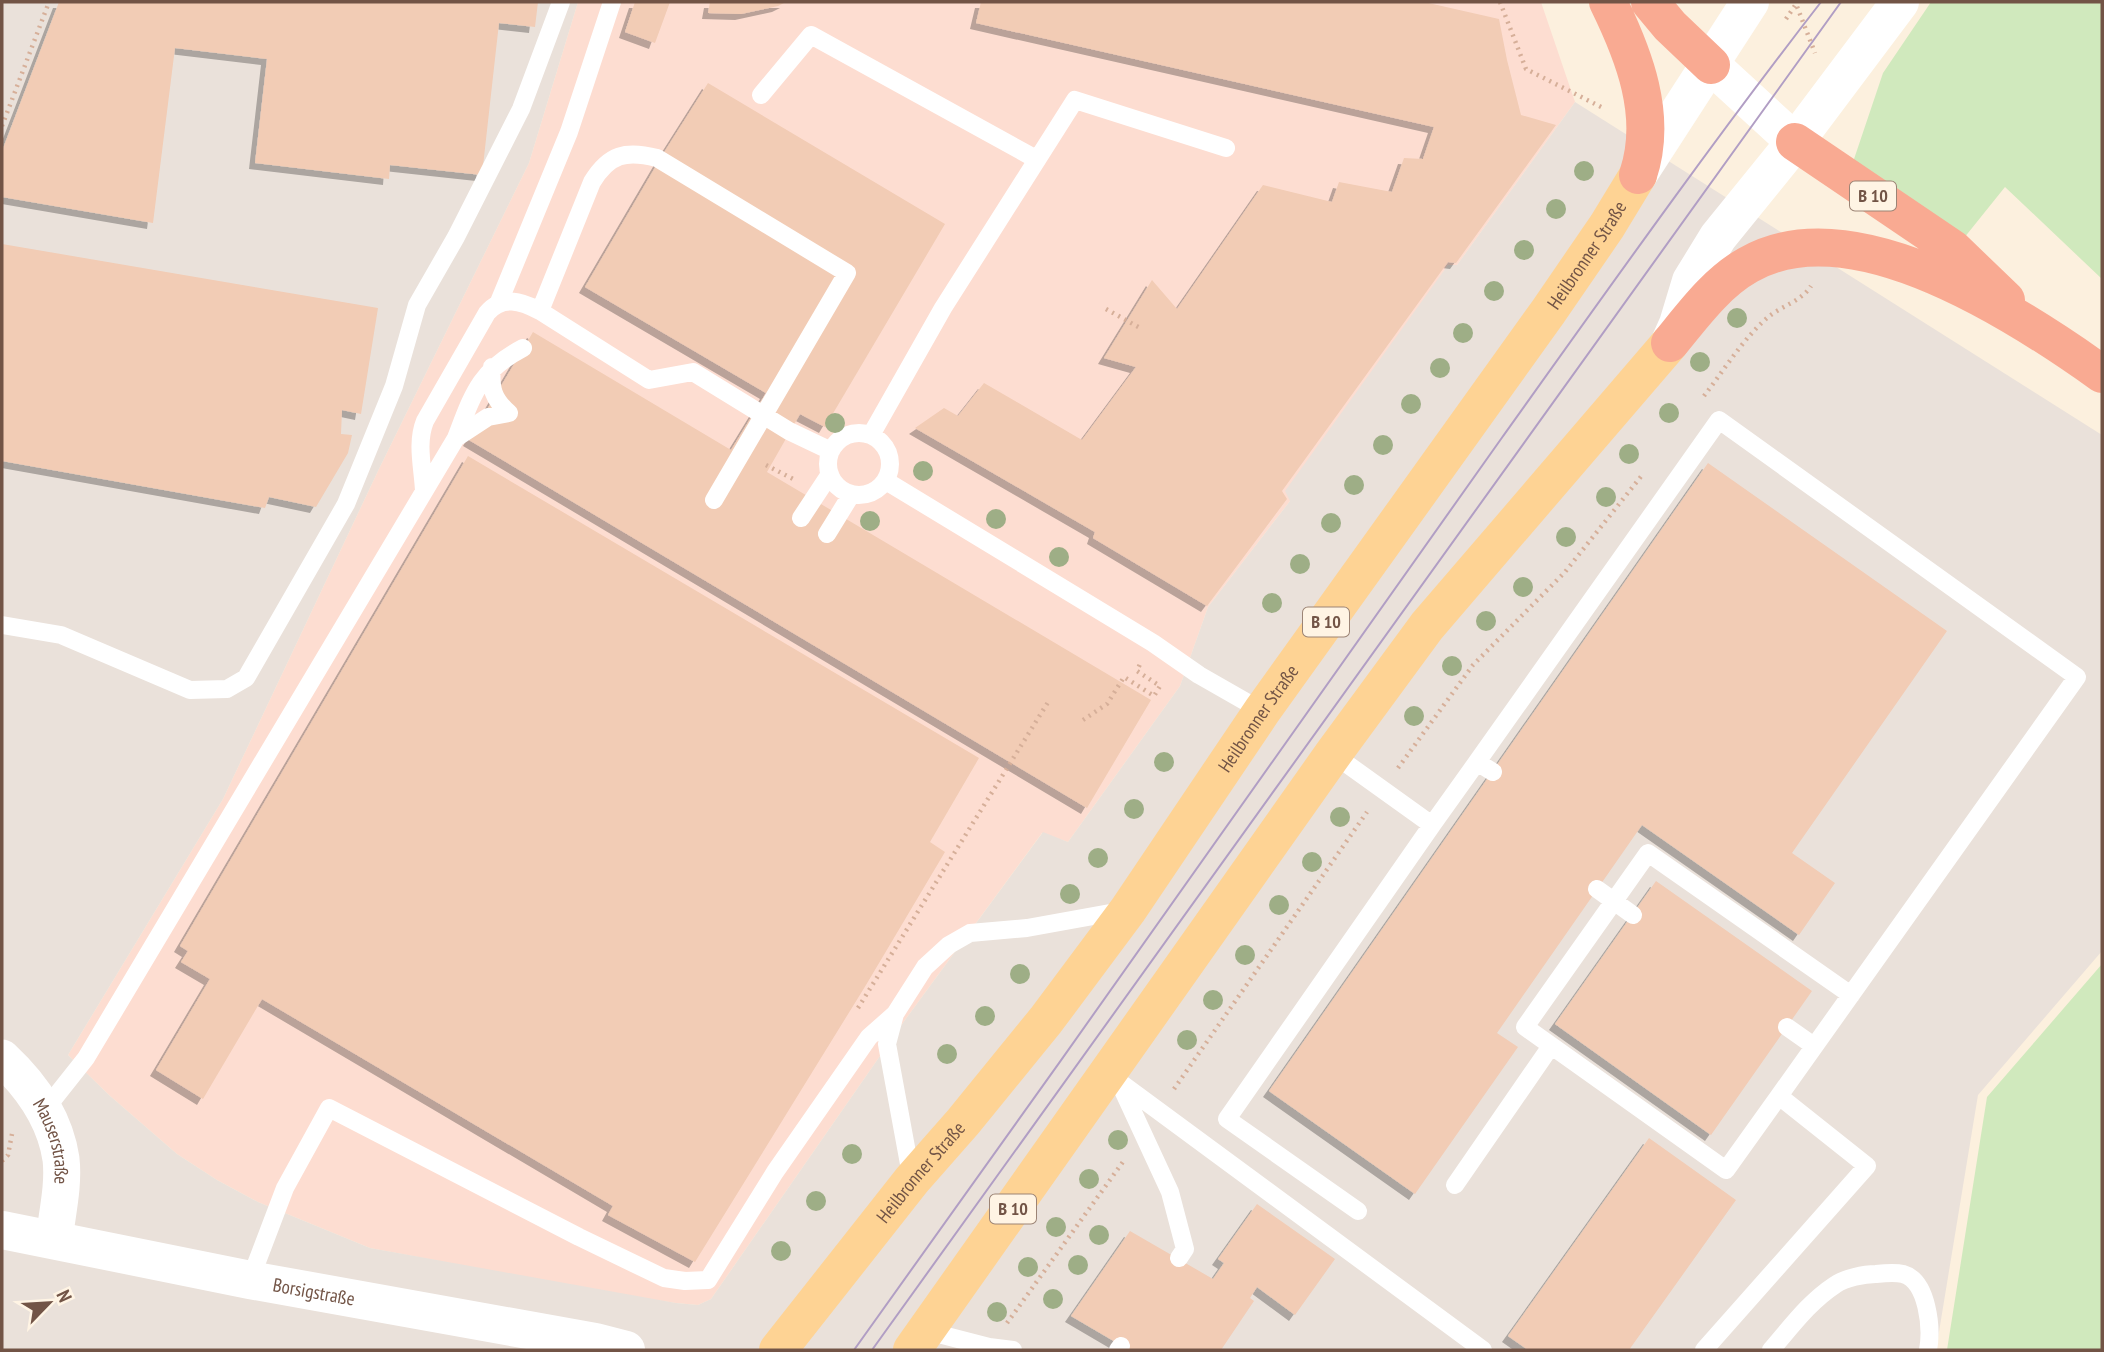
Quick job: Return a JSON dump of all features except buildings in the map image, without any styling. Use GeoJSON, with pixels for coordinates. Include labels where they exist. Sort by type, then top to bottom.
{"type":"FeatureCollection","features":[{"type":"Feature","properties":{"kind":"highway","name":"B 10"},"geometry":{"type":"LineString","coordinates":[[1608,2],[1633,61],[1645,111],[1645,149],[1638,175]]}},
{"type":"Feature","properties":{"kind":"highway"},"geometry":{"type":"LineString","coordinates":[[1650,2],[1670,26],[1711,65]]}},
{"type":"Feature","properties":{"kind":"highway","name":"B 10"},"geometry":{"type":"LineString","coordinates":[[1795,142],[1941,262],[1975,295],[2033,326],[2102,374]]}},
{"type":"Feature","properties":{"kind":"highway","name":"B 10"},"geometry":{"type":"LineString","coordinates":[[1670,343],[1704,302],[1734,274],[1750,263],[1793,249],[1811,246],[1840,247],[1879,256],[1941,262]]}},
{"type":"Feature","properties":{"kind":"main road"},"geometry":{"type":"LineString","coordinates":[[1670,343],[1688,290],[1701,262],[1900,2]]}},
{"type":"Feature","properties":{"kind":"main road","name":"Heilbronner Straße"},"geometry":{"type":"LineString","coordinates":[[778,1350],[912,1180],[1038,1030],[1128,910],[1262,711],[1607,226],[1748,5]]}},
{"type":"Feature","properties":{"kind":"main road"},"geometry":{"type":"LineString","coordinates":[[1711,65],[1795,142]]}},
{"type":"Feature","properties":{"kind":"main road","name":"B 10"},"geometry":{"type":"LineString","coordinates":[[920,1341],[1115,1075],[1333,754],[1427,626],[1670,343]]}},
{"type":"Feature","properties":{"kind":"main road","name":"Borsigstraße"},"geometry":{"type":"LineString","coordinates":[[2,1230],[250,1280],[595,1342],[626,1350]]}},
{"type":"Feature","properties":{"kind":"main road"},"geometry":{"type":"LineString","coordinates":[[439,1314],[489,1350]]}},
{"type":"Feature","properties":{"kind":"street","name":"Mauserstraße"},"geometry":{"type":"LineString","coordinates":[[2,1058],[27,1081],[50,1121],[61,1159],[54,1240]]}},
{"type":"Feature","properties":{"kind":"lane"},"geometry":{"type":"LineString","coordinates":[[2,625],[61,635],[190,690],[227,689],[246,678],[346,504],[394,386],[417,305],[456,237],[521,109],[561,2]]}},
{"type":"Feature","properties":{"kind":"lane"},"geometry":{"type":"LineString","coordinates":[[424,491],[421,431],[487,313],[499,302],[569,132],[612,2]]}},
{"type":"Feature","properties":{"kind":"lane"},"geometry":{"type":"LineString","coordinates":[[761,95],[811,35],[1036,159]]}},
{"type":"Feature","properties":{"kind":"lane"},"geometry":{"type":"LineString","coordinates":[[872,435],[943,308],[1075,100],[1226,148]]}},
{"type":"Feature","properties":{"kind":"lane"},"geometry":{"type":"LineString","coordinates":[[540,311],[592,182],[602,166],[617,156],[640,154],[657,158],[847,273],[714,500]]}},
{"type":"Feature","properties":{"kind":"lane"},"geometry":{"type":"LineString","coordinates":[[499,302],[523,302],[649,380],[694,372],[789,431],[831,450]]}},
{"type":"Feature","properties":{"kind":"lane"},"geometry":{"type":"LineString","coordinates":[[44,1111],[86,1058],[456,438],[474,391],[492,368],[523,348]]}},
{"type":"Feature","properties":{"kind":"lane"},"geometry":{"type":"LineString","coordinates":[[456,438],[488,417],[509,413],[493,395],[492,368]]}},
{"type":"Feature","properties":{"kind":"lane"},"geometry":{"type":"LineString","coordinates":[[1357,1211],[1227,1119],[1719,420],[2077,677],[1851,995],[1726,1170],[1525,1027],[1648,853],[1851,995]]}},
{"type":"Feature","properties":{"kind":"lane"},"geometry":{"type":"LineString","coordinates":[[848,434],[872,435],[886,447],[891,464],[886,481],[871,494],[851,495],[842,491],[830,474],[828,463],[831,450],[848,434]]}},
{"type":"Feature","properties":{"kind":"lane"},"geometry":{"type":"LineString","coordinates":[[801,518],[830,474]]}},
{"type":"Feature","properties":{"kind":"lane"},"geometry":{"type":"LineString","coordinates":[[886,481],[1153,643],[1199,675],[1262,711]]}},
{"type":"Feature","properties":{"kind":"lane"},"geometry":{"type":"LineString","coordinates":[[827,534],[851,495]]}},
{"type":"Feature","properties":{"kind":"lane"},"geometry":{"type":"LineString","coordinates":[[1333,754],[1432,825]]}},
{"type":"Feature","properties":{"kind":"lane"},"geometry":{"type":"LineString","coordinates":[[1477,761],[1493,772]]}},
{"type":"Feature","properties":{"kind":"lane"},"geometry":{"type":"LineString","coordinates":[[1597,889],[1633,915],[1615,900]]}},
{"type":"Feature","properties":{"kind":"lane"},"geometry":{"type":"LineString","coordinates":[[250,1280],[285,1188],[329,1108],[664,1278],[708,1280],[775,1172],[869,1037],[895,1014],[925,967],[949,945],[970,933],[1027,928],[1128,910]]}},
{"type":"Feature","properties":{"kind":"lane"},"geometry":{"type":"LineString","coordinates":[[895,1014],[887,1044],[912,1180]]}},
{"type":"Feature","properties":{"kind":"lane"},"geometry":{"type":"LineString","coordinates":[[1787,1027],[1814,1046]]}},
{"type":"Feature","properties":{"kind":"lane"},"geometry":{"type":"LineString","coordinates":[[1455,1185],[1551,1046]]}},
{"type":"Feature","properties":{"kind":"lane"},"geometry":{"type":"LineString","coordinates":[[1115,1075],[1170,1192],[1185,1248],[1179,1258]]}},
{"type":"Feature","properties":{"kind":"lane"},"geometry":{"type":"LineString","coordinates":[[1115,1075],[1483,1350]]}},
{"type":"Feature","properties":{"kind":"lane"},"geometry":{"type":"LineString","coordinates":[[1704,1350],[1867,1166],[1779,1096]]}},
{"type":"Feature","properties":{"kind":"lane"},"geometry":{"type":"LineString","coordinates":[[1771,1350],[1814,1300],[1838,1283],[1870,1274],[1895,1273],[1905,1274],[1915,1281],[1928,1308],[1928,1350]]}},
{"type":"Feature","properties":{"kind":"lane"},"geometry":{"type":"LineString","coordinates":[[920,1341],[1013,1350]]}},
{"type":"Feature","properties":{"kind":"path"},"geometry":{"type":"LineString","coordinates":[[2,126],[49,2]]}},
{"type":"Feature","properties":{"kind":"path"},"geometry":{"type":"LineString","coordinates":[[1500,2],[1526,69],[1610,111]]}},
{"type":"Feature","properties":{"kind":"path"},"geometry":{"type":"LineString","coordinates":[[1797,3],[1816,55],[1821,61],[1836,40],[1859,57]]}},
{"type":"Feature","properties":{"kind":"path"},"geometry":{"type":"LineString","coordinates":[[1748,5],[1777,31],[1797,3]]}},
{"type":"Feature","properties":{"kind":"path"},"geometry":{"type":"LineString","coordinates":[[1106,309],[1140,328]]}},
{"type":"Feature","properties":{"kind":"path"},"geometry":{"type":"LineString","coordinates":[[767,464],[794,480]]}},
{"type":"Feature","properties":{"kind":"path"},"geometry":{"type":"LineString","coordinates":[[1083,720],[1107,704],[1124,677],[1154,695],[1160,685],[1137,671]]}},
{"type":"Feature","properties":{"kind":"path"},"geometry":{"type":"LineString","coordinates":[[852,1017],[1050,699]]}},
{"type":"Feature","properties":{"kind":"path"},"geometry":{"type":"LineString","coordinates":[[2,1161],[8,1155],[12,1131]]}},
{"type":"Feature","properties":{"kind":"shaded area"},"geometry":{"type":"Polygon","coordinates":[[[2,2],[578,2],[529,163],[378,471],[223,799],[68,1055],[177,1154],[217,1180],[258,1202],[370,1248],[676,1303],[698,1305],[711,1299],[905,1020],[1043,832],[1068,842],[1180,686],[1208,607],[1290,501],[1285,491],[1448,265],[1457,265],[1575,102],[2102,435],[2102,951],[1978,1095],[1936,1350],[2,1350],[2,2]]]}},
{"type":"Feature","properties":{"kind":"shaded area"},"geometry":{"type":"Polygon","coordinates":[[[578,2],[1541,2],[1575,102],[1457,265],[1448,265],[1290,501],[1208,607],[1180,686],[1068,842],[1042,833],[905,1020],[711,1299],[698,1305],[610,1293],[370,1248],[258,1202],[217,1180],[177,1154],[68,1055],[223,799],[378,471],[529,163],[578,2]]]}},
{"type":"Feature","properties":{"kind":"green space"},"geometry":{"type":"Polygon","coordinates":[[[1931,2],[2102,2],[2102,279],[2005,187],[1964,238],[1852,165],[1883,73],[1931,2]]]}},
{"type":"Feature","properties":{"kind":"green space"},"geometry":{"type":"Polygon","coordinates":[[[2102,964],[2102,1350],[1947,1350],[1987,1097],[2102,964]]]}},
{"type":"Feature","properties":{"kind":"tram line"},"geometry":{"type":"LineString","coordinates":[[854,1350],[1619,274],[1821,2]]}},
{"type":"Feature","properties":{"kind":"tram line"},"geometry":{"type":"LineString","coordinates":[[872,1350],[1841,2]]}}]}
